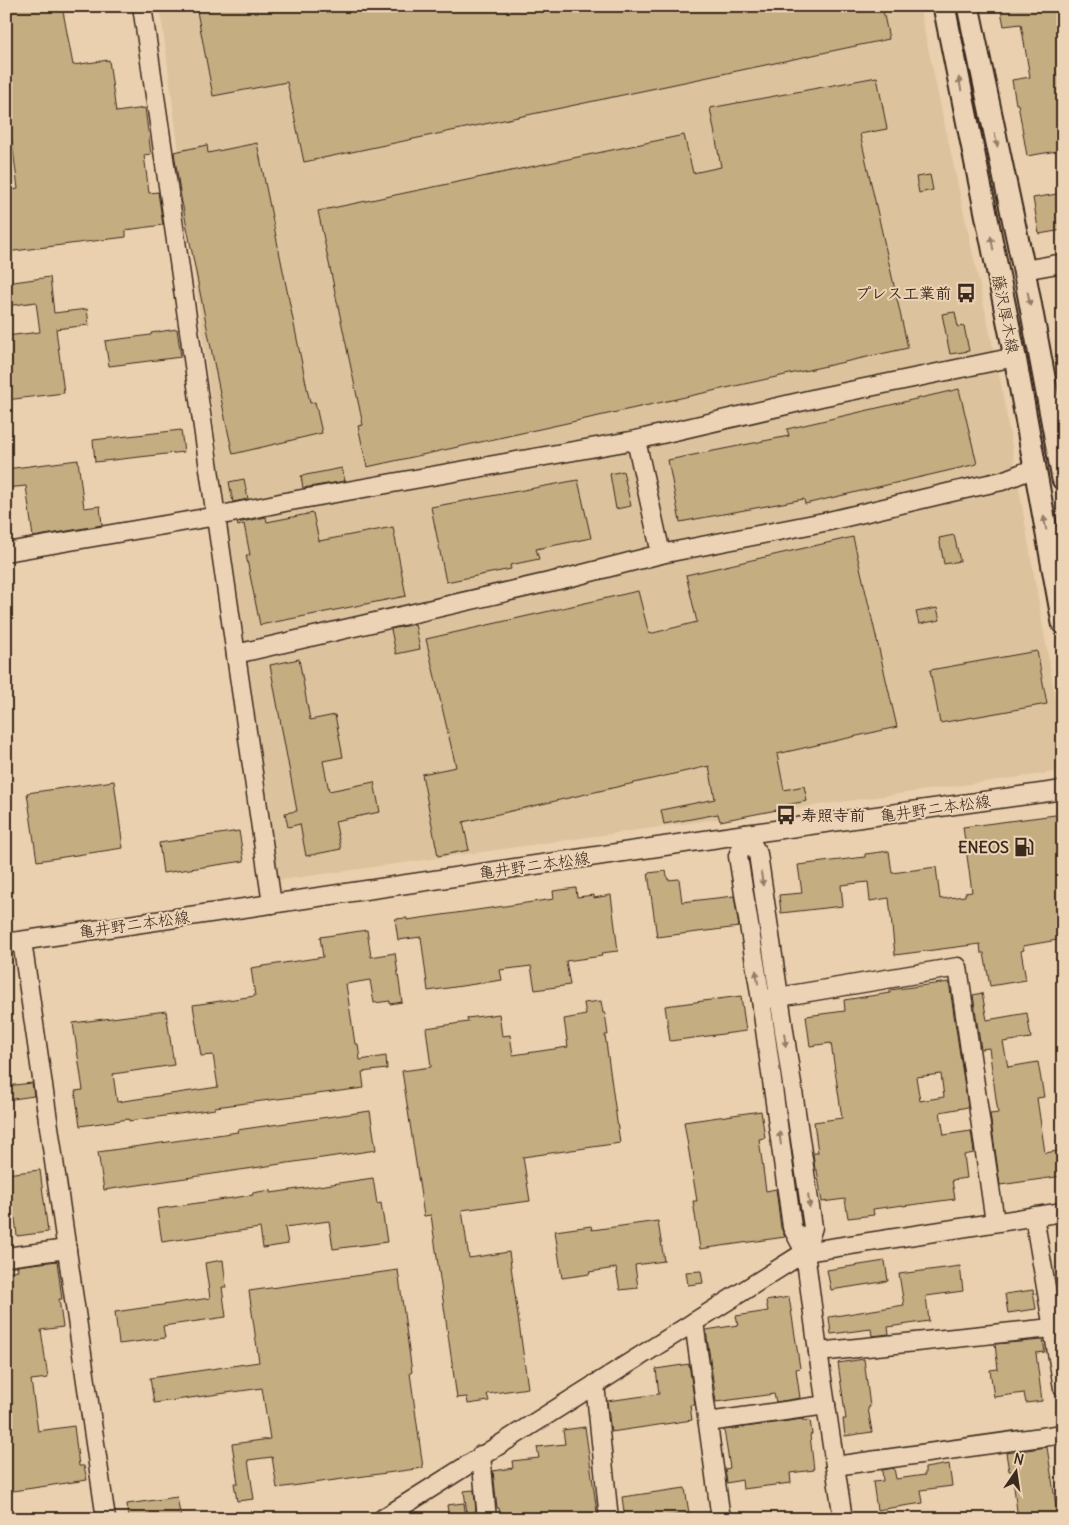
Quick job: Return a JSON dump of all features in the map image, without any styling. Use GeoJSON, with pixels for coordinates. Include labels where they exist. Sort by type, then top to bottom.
{"type":"FeatureCollection","features":[{"type":"Feature","properties":{"kind":"main road","name":"藤沢厚木線"},"geometry":{"type":"LineString","coordinates":[[944,6],[1015,357],[1063,623]]}},
{"type":"Feature","properties":{"kind":"main road","name":"藤沢厚木線"},"geometry":{"type":"LineString","coordinates":[[968,6],[1024,270],[1063,479]]}},
{"type":"Feature","properties":{"kind":"street"},"geometry":{"type":"LineString","coordinates":[[142,6],[272,904]]}},
{"type":"Feature","properties":{"kind":"street"},"geometry":{"type":"LineString","coordinates":[[1024,270],[1063,263]]}},
{"type":"Feature","properties":{"kind":"street"},"geometry":{"type":"LineString","coordinates":[[6,552],[636,440],[821,397],[1015,357]]}},
{"type":"Feature","properties":{"kind":"street"},"geometry":{"type":"LineString","coordinates":[[636,440],[661,554]]}},
{"type":"Feature","properties":{"kind":"street"},"geometry":{"type":"LineString","coordinates":[[236,654],[571,577],[661,554],[856,515],[1002,481],[1035,468]]}},
{"type":"Feature","properties":{"kind":"street","name":"亀井野二本松線"},"geometry":{"type":"LineString","coordinates":[[14,942],[746,834],[1063,790]]}},
{"type":"Feature","properties":{"kind":"street"},"geometry":{"type":"LineString","coordinates":[[746,834],[758,854],[813,1227],[806,1252]]}},
{"type":"Feature","properties":{"kind":"street"},"geometry":{"type":"LineString","coordinates":[[746,834],[738,856],[761,1000],[792,1227],[806,1252],[818,1352],[843,1519]]}},
{"type":"Feature","properties":{"kind":"street"},"geometry":{"type":"LineString","coordinates":[[14,942],[67,1249],[106,1519]]}},
{"type":"Feature","properties":{"kind":"street"},"geometry":{"type":"LineString","coordinates":[[761,1000],[958,967],[995,1222]]}},
{"type":"Feature","properties":{"kind":"street"},"geometry":{"type":"LineString","coordinates":[[382,1519],[806,1252],[1063,1212]]}},
{"type":"Feature","properties":{"kind":"street"},"geometry":{"type":"LineString","coordinates":[[1034,1216],[1063,1388]]}},
{"type":"Feature","properties":{"kind":"street"},"geometry":{"type":"LineString","coordinates":[[6,1257],[67,1249]]}},
{"type":"Feature","properties":{"kind":"street"},"geometry":{"type":"LineString","coordinates":[[694,1322],[721,1519]]}},
{"type":"Feature","properties":{"kind":"street"},"geometry":{"type":"LineString","coordinates":[[818,1352],[1052,1328]]}},
{"type":"Feature","properties":{"kind":"street"},"geometry":{"type":"LineString","coordinates":[[595,1384],[609,1519]]}},
{"type":"Feature","properties":{"kind":"street"},"geometry":{"type":"LineString","coordinates":[[708,1422],[826,1405]]}},
{"type":"Feature","properties":{"kind":"street"},"geometry":{"type":"LineString","coordinates":[[835,1466],[1063,1434]]}},
{"type":"Feature","properties":{"kind":"street"},"geometry":{"type":"LineString","coordinates":[[482,1455],[487,1519]]}},
{"type":"Feature","properties":{"kind":"shaded area"},"geometry":{"type":"Polygon","coordinates":[[[160,6],[919,6],[1001,384],[1063,742],[1063,771],[273,881],[160,6]]]}},
{"type":"Feature","properties":{"kind":"building"},"geometry":{"type":"Polygon","coordinates":[[[6,6],[62,6],[73,65],[109,60],[116,112],[145,108],[151,154],[144,155],[149,193],[158,192],[163,225],[126,230],[126,237],[6,252],[6,191],[18,189],[11,133],[6,133],[6,6]]]}},
{"type":"Feature","properties":{"kind":"building"},"geometry":{"type":"Polygon","coordinates":[[[196,6],[882,6],[889,39],[304,162],[287,82],[213,96],[196,6]]]}},
{"type":"Feature","properties":{"kind":"building"},"geometry":{"type":"Polygon","coordinates":[[[1000,6],[1063,6],[1063,150],[1027,156],[1012,80],[1030,77],[1021,24],[1004,26],[1000,6]]]}},
{"type":"Feature","properties":{"kind":"building"},"geometry":{"type":"Polygon","coordinates":[[[877,77],[887,129],[860,134],[908,348],[367,467],[358,426],[363,425],[318,211],[684,135],[693,173],[721,167],[710,108],[877,77]]]}},
{"type":"Feature","properties":{"kind":"building"},"geometry":{"type":"Polygon","coordinates":[[[257,143],[310,403],[315,402],[322,433],[233,454],[180,192],[174,152],[207,145],[208,153],[257,143]]]}},
{"type":"Feature","properties":{"kind":"building"},"geometry":{"type":"Polygon","coordinates":[[[930,175],[933,190],[919,193],[916,177],[930,175]]]}},
{"type":"Feature","properties":{"kind":"building"},"geometry":{"type":"Polygon","coordinates":[[[1063,193],[1063,230],[1039,234],[1033,198],[1063,193]]]}},
{"type":"Feature","properties":{"kind":"building"},"geometry":{"type":"Polygon","coordinates":[[[50,277],[54,313],[87,309],[89,325],[56,329],[64,393],[6,400],[6,336],[40,332],[36,302],[6,306],[6,283],[50,277]]]}},
{"type":"Feature","properties":{"kind":"building"},"geometry":{"type":"Polygon","coordinates":[[[955,312],[958,327],[964,326],[969,351],[950,354],[942,314],[955,312]]]}},
{"type":"Feature","properties":{"kind":"building"},"geometry":{"type":"Polygon","coordinates":[[[177,329],[181,357],[109,366],[105,341],[151,335],[151,333],[177,329]]]}},
{"type":"Feature","properties":{"kind":"building"},"geometry":{"type":"Polygon","coordinates":[[[959,389],[977,464],[805,504],[804,499],[680,522],[668,460],[789,436],[787,429],[959,389]]]}},
{"type":"Feature","properties":{"kind":"building"},"geometry":{"type":"Polygon","coordinates":[[[181,430],[184,452],[95,462],[93,440],[181,430]]]}},
{"type":"Feature","properties":{"kind":"building"},"geometry":{"type":"Polygon","coordinates":[[[78,460],[84,508],[100,506],[102,525],[33,537],[26,486],[6,488],[6,469],[78,460]]]}},
{"type":"Feature","properties":{"kind":"building"},"geometry":{"type":"Polygon","coordinates":[[[342,468],[345,481],[303,488],[301,476],[342,468]]]}},
{"type":"Feature","properties":{"kind":"building"},"geometry":{"type":"Polygon","coordinates":[[[623,471],[631,506],[616,509],[610,474],[623,471]]]}},
{"type":"Feature","properties":{"kind":"building"},"geometry":{"type":"Polygon","coordinates":[[[244,479],[248,499],[233,502],[229,482],[244,479]]]}},
{"type":"Feature","properties":{"kind":"building"},"geometry":{"type":"Polygon","coordinates":[[[578,480],[591,538],[536,549],[539,559],[510,565],[511,569],[446,582],[431,507],[578,480]]]}},
{"type":"Feature","properties":{"kind":"building"},"geometry":{"type":"Polygon","coordinates":[[[313,513],[319,541],[393,527],[406,596],[260,625],[246,555],[250,555],[244,524],[238,526],[237,523],[266,517],[267,522],[313,513]]]}},
{"type":"Feature","properties":{"kind":"building"},"geometry":{"type":"Polygon","coordinates":[[[954,535],[960,561],[944,564],[939,538],[954,535]]]}},
{"type":"Feature","properties":{"kind":"building"},"geometry":{"type":"Polygon","coordinates":[[[853,537],[897,727],[777,754],[784,790],[804,786],[807,801],[786,805],[787,808],[720,821],[718,814],[664,824],[661,810],[715,799],[709,766],[463,822],[469,850],[438,856],[422,774],[456,767],[426,639],[638,591],[649,634],[697,622],[686,575],[853,537]]]}},
{"type":"Feature","properties":{"kind":"building"},"geometry":{"type":"Polygon","coordinates":[[[937,608],[940,620],[919,624],[916,612],[937,608]]]}},
{"type":"Feature","properties":{"kind":"building"},"geometry":{"type":"Polygon","coordinates":[[[415,624],[420,649],[396,654],[391,629],[415,624]]]}},
{"type":"Feature","properties":{"kind":"building"},"geometry":{"type":"Polygon","coordinates":[[[1037,651],[1047,704],[940,723],[930,670],[1037,651]]]}},
{"type":"Feature","properties":{"kind":"building"},"geometry":{"type":"Polygon","coordinates":[[[299,659],[310,720],[335,715],[343,757],[323,761],[329,791],[374,782],[380,812],[335,821],[341,849],[306,856],[300,824],[288,827],[285,813],[297,811],[270,665],[299,659]]]}},
{"type":"Feature","properties":{"kind":"building"},"geometry":{"type":"Polygon","coordinates":[[[114,781],[123,848],[37,861],[27,793],[114,781]]]}},
{"type":"Feature","properties":{"kind":"building"},"geometry":{"type":"Polygon","coordinates":[[[1063,814],[1063,939],[1023,946],[1024,950],[1021,951],[1026,980],[990,986],[984,953],[981,953],[980,944],[895,955],[889,898],[870,901],[868,882],[841,885],[843,906],[781,913],[779,895],[802,893],[798,865],[865,857],[865,854],[889,851],[892,873],[936,867],[940,899],[965,896],[965,893],[972,892],[963,827],[1063,814]]]}},
{"type":"Feature","properties":{"kind":"building"},"geometry":{"type":"Polygon","coordinates":[[[239,831],[244,861],[163,873],[159,843],[239,831]]]}},
{"type":"Feature","properties":{"kind":"building"},"geometry":{"type":"Polygon","coordinates":[[[666,871],[668,880],[679,879],[682,902],[734,896],[739,927],[657,937],[648,873],[666,871]]]}},
{"type":"Feature","properties":{"kind":"building"},"geometry":{"type":"Polygon","coordinates":[[[576,888],[577,897],[594,895],[594,898],[611,895],[618,951],[601,953],[602,956],[566,961],[570,985],[535,990],[531,966],[500,970],[502,980],[428,991],[421,937],[398,940],[395,919],[407,918],[407,920],[554,899],[553,891],[576,888]]]}},
{"type":"Feature","properties":{"kind":"building"},"geometry":{"type":"Polygon","coordinates":[[[367,930],[371,957],[395,953],[402,1002],[390,1004],[390,1001],[374,1003],[370,980],[346,984],[355,1044],[358,1044],[360,1060],[386,1056],[387,1069],[362,1072],[364,1088],[215,1107],[215,1109],[129,1121],[129,1119],[80,1126],[75,1091],[83,1090],[73,1023],[166,1011],[174,1065],[113,1074],[117,1102],[218,1087],[213,1055],[201,1056],[193,1005],[255,996],[251,968],[323,957],[320,937],[367,930]]]}},
{"type":"Feature","properties":{"kind":"building"},"geometry":{"type":"Polygon","coordinates":[[[949,982],[968,1107],[940,1112],[944,1135],[971,1131],[974,1153],[964,1155],[967,1178],[952,1180],[955,1199],[873,1209],[874,1215],[848,1218],[845,1199],[822,1202],[817,1170],[815,1170],[813,1153],[818,1153],[814,1122],[842,1118],[831,1043],[810,1046],[806,1016],[845,1011],[844,1000],[890,993],[890,990],[949,982]],[[941,1074],[916,1077],[920,1101],[944,1097],[941,1074]]]}},
{"type":"Feature","properties":{"kind":"building"},"geometry":{"type":"Polygon","coordinates":[[[982,993],[987,1020],[1027,1013],[1031,1038],[1003,1042],[1008,1067],[1038,1062],[1044,1097],[1037,1098],[1045,1153],[1063,1150],[1063,1176],[1000,1185],[990,1114],[998,1113],[989,1048],[981,1049],[973,995],[982,993]]]}},
{"type":"Feature","properties":{"kind":"building"},"geometry":{"type":"Polygon","coordinates":[[[741,996],[746,1031],[670,1041],[665,1006],[741,996]]]}},
{"type":"Feature","properties":{"kind":"building"},"geometry":{"type":"Polygon","coordinates":[[[601,1001],[608,1035],[605,1035],[620,1143],[523,1157],[530,1201],[462,1210],[469,1258],[509,1252],[528,1388],[487,1394],[489,1401],[468,1404],[467,1397],[457,1398],[431,1215],[424,1216],[402,1071],[431,1067],[426,1028],[468,1022],[467,1018],[499,1014],[502,1036],[510,1035],[513,1055],[568,1047],[564,1019],[586,1015],[584,1003],[601,1001]]]}},
{"type":"Feature","properties":{"kind":"building"},"geometry":{"type":"Polygon","coordinates":[[[32,1083],[34,1096],[6,1100],[6,1086],[32,1083]]]}},
{"type":"Feature","properties":{"kind":"building"},"geometry":{"type":"Polygon","coordinates":[[[370,1111],[376,1150],[104,1190],[98,1152],[370,1111]]]}},
{"type":"Feature","properties":{"kind":"building"},"geometry":{"type":"Polygon","coordinates":[[[761,1111],[765,1138],[759,1139],[766,1191],[776,1189],[781,1228],[785,1237],[700,1249],[693,1201],[697,1201],[684,1122],[761,1111]]]}},
{"type":"Feature","properties":{"kind":"building"},"geometry":{"type":"Polygon","coordinates":[[[40,1170],[48,1232],[17,1236],[15,1218],[6,1219],[6,1174],[40,1170]]]}},
{"type":"Feature","properties":{"kind":"building"},"geometry":{"type":"Polygon","coordinates":[[[373,1178],[377,1204],[381,1203],[387,1242],[333,1249],[329,1221],[285,1227],[288,1244],[263,1248],[260,1228],[162,1242],[157,1209],[253,1195],[252,1193],[271,1190],[271,1193],[373,1178]]]}},
{"type":"Feature","properties":{"kind":"building"},"geometry":{"type":"Polygon","coordinates":[[[658,1221],[664,1261],[635,1265],[638,1288],[620,1290],[616,1268],[562,1278],[555,1231],[591,1226],[592,1230],[658,1221]]]}},
{"type":"Feature","properties":{"kind":"building"},"geometry":{"type":"Polygon","coordinates":[[[223,1260],[226,1287],[222,1287],[226,1317],[163,1326],[165,1338],[119,1344],[115,1312],[210,1298],[205,1263],[223,1260]]]}},
{"type":"Feature","properties":{"kind":"building"},"geometry":{"type":"Polygon","coordinates":[[[57,1261],[62,1299],[59,1299],[63,1327],[41,1330],[48,1378],[31,1380],[38,1431],[74,1426],[79,1466],[84,1466],[87,1480],[6,1492],[6,1345],[10,1344],[6,1319],[6,1272],[18,1270],[17,1266],[57,1261]]]}},
{"type":"Feature","properties":{"kind":"building"},"geometry":{"type":"Polygon","coordinates":[[[885,1261],[888,1281],[831,1290],[827,1270],[885,1261]]]}},
{"type":"Feature","properties":{"kind":"building"},"geometry":{"type":"Polygon","coordinates":[[[960,1266],[963,1291],[926,1296],[929,1321],[888,1327],[889,1334],[872,1336],[871,1329],[831,1334],[829,1317],[904,1305],[899,1274],[960,1266]]]}},
{"type":"Feature","properties":{"kind":"building"},"geometry":{"type":"Polygon","coordinates":[[[398,1270],[423,1468],[277,1488],[272,1457],[248,1460],[254,1499],[237,1501],[234,1483],[238,1483],[232,1444],[270,1439],[262,1388],[154,1403],[150,1378],[259,1362],[249,1291],[398,1270]]]}},
{"type":"Feature","properties":{"kind":"building"},"geometry":{"type":"Polygon","coordinates":[[[701,1271],[703,1283],[688,1285],[686,1272],[701,1271]]]}},
{"type":"Feature","properties":{"kind":"building"},"geometry":{"type":"Polygon","coordinates":[[[1033,1290],[1036,1309],[1008,1313],[1005,1294],[1033,1290]]]}},
{"type":"Feature","properties":{"kind":"building"},"geometry":{"type":"Polygon","coordinates":[[[789,1297],[800,1368],[796,1369],[800,1398],[776,1402],[774,1394],[716,1402],[706,1330],[738,1325],[736,1316],[768,1311],[766,1301],[789,1297]]]}},
{"type":"Feature","properties":{"kind":"building"},"geometry":{"type":"Polygon","coordinates":[[[1043,1340],[1045,1352],[1036,1353],[1042,1401],[1026,1403],[1024,1393],[994,1397],[990,1370],[998,1369],[995,1344],[1043,1340]]]}},
{"type":"Feature","properties":{"kind":"building"},"geometry":{"type":"Polygon","coordinates":[[[864,1359],[872,1432],[845,1436],[843,1419],[846,1419],[838,1363],[864,1359]]]}},
{"type":"Feature","properties":{"kind":"building"},"geometry":{"type":"Polygon","coordinates":[[[689,1364],[695,1405],[690,1405],[692,1420],[611,1432],[607,1401],[659,1394],[656,1369],[689,1364]]]}},
{"type":"Feature","properties":{"kind":"building"},"geometry":{"type":"Polygon","coordinates":[[[803,1419],[803,1421],[810,1420],[814,1470],[790,1473],[791,1483],[743,1489],[742,1480],[727,1483],[725,1469],[730,1468],[724,1430],[803,1419]]]}},
{"type":"Feature","properties":{"kind":"building"},"geometry":{"type":"Polygon","coordinates":[[[585,1427],[598,1519],[500,1519],[493,1471],[513,1468],[512,1461],[539,1458],[537,1447],[565,1444],[563,1430],[585,1427]]]}},
{"type":"Feature","properties":{"kind":"building"},"geometry":{"type":"Polygon","coordinates":[[[1047,1447],[1058,1519],[1018,1519],[1012,1471],[1009,1471],[1006,1453],[1047,1447]]]}},
{"type":"Feature","properties":{"kind":"building"},"geometry":{"type":"Polygon","coordinates":[[[949,1464],[952,1486],[921,1490],[923,1503],[877,1510],[873,1482],[883,1481],[882,1470],[894,1468],[896,1479],[925,1475],[925,1468],[949,1464]]]}},
{"type":"Feature","properties":{"kind":"building"},"geometry":{"type":"Polygon","coordinates":[[[685,1488],[689,1513],[645,1519],[625,1519],[622,1497],[685,1488]]]}},
{"type":"Feature","properties":{"kind":"building"},"geometry":{"type":"Polygon","coordinates":[[[474,1490],[476,1511],[467,1513],[464,1491],[474,1490]]]}},
{"type":"Feature","properties":{"kind":"building"},"geometry":{"type":"Polygon","coordinates":[[[177,1497],[181,1519],[129,1519],[127,1504],[177,1497]]]}},
{"type":"Feature","properties":{"kind":"building"},"geometry":{"type":"Polygon","coordinates":[[[464,1503],[466,1519],[449,1519],[447,1505],[464,1503]]]}},
{"type":"Feature","properties":{"kind":"place","name":"プレス工業前"},"geometry":{"type":"Point","coordinates":[966,293]}},
{"type":"Feature","properties":{"kind":"place","name":"寿照寺前"},"geometry":{"type":"Point","coordinates":[786,815]}},
{"type":"Feature","properties":{"kind":"place","name":"ENEOS"},"geometry":{"type":"Point","coordinates":[1024,847]}}]}
